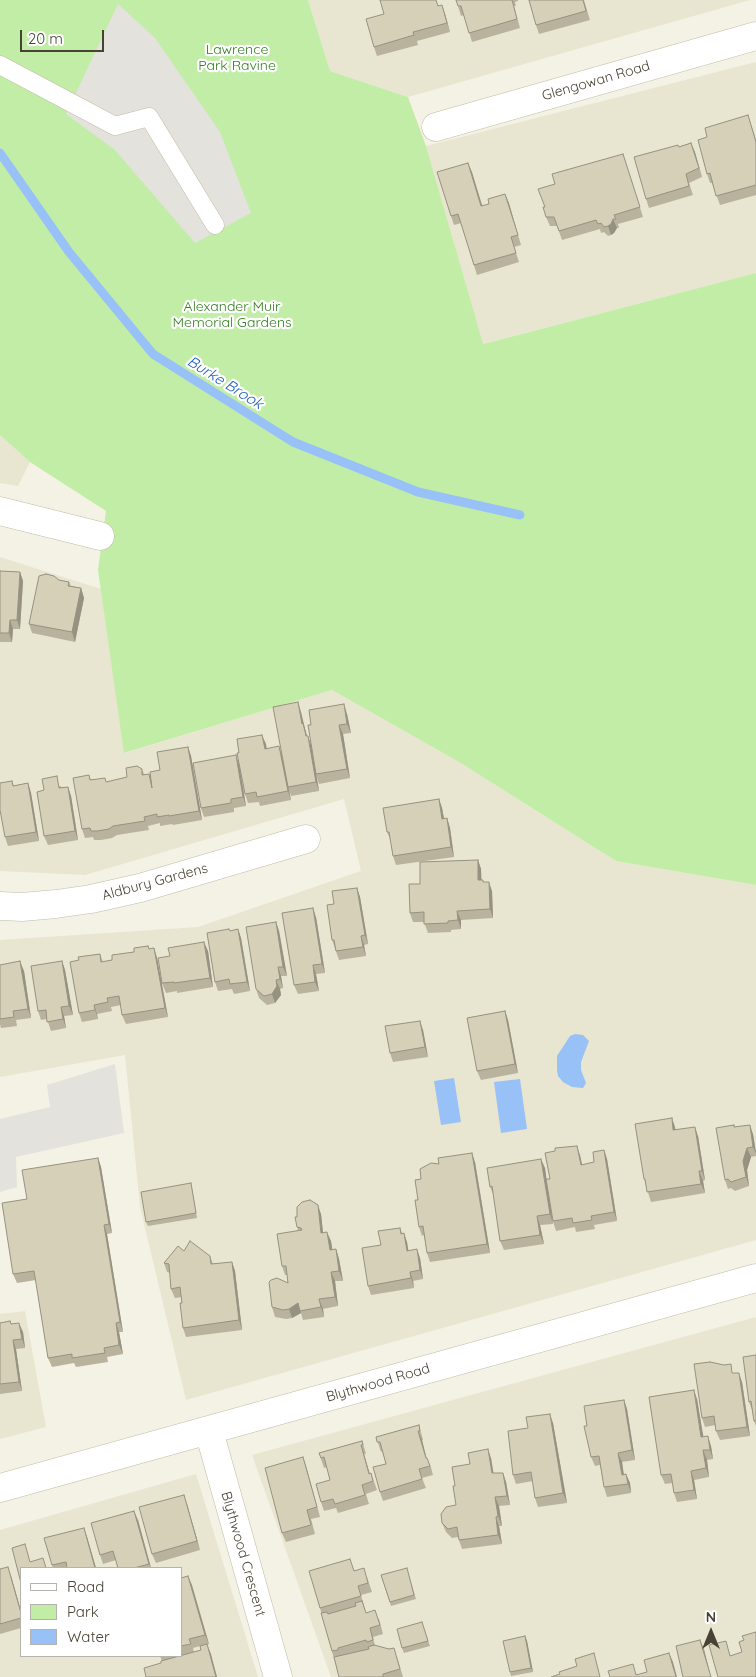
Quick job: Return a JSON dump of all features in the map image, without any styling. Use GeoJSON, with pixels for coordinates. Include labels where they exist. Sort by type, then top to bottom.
{"type":"FeatureCollection","features":[{"type":"Feature","properties":{"kind":"street","name":"Glengowan Road"},"geometry":{"type":"LineString","coordinates":[[436,127],[756,36]]}},
{"type":"Feature","properties":{"kind":"street"},"geometry":{"type":"LineString","coordinates":[[0,511],[100,536]]}},
{"type":"Feature","properties":{"kind":"street","name":"Aldbury Gardens"},"geometry":{"type":"LineString","coordinates":[[0,906],[22,907],[91,899],[140,888],[306,839]]}},
{"type":"Feature","properties":{"kind":"street","name":"Blythwood Road"},"geometry":{"type":"LineString","coordinates":[[0,1488],[756,1278]]}},
{"type":"Feature","properties":{"kind":"street","name":"Blythwood Crescent"},"geometry":{"type":"LineString","coordinates":[[208,1431],[278,1677]]}},
{"type":"Feature","properties":{"kind":"lane"},"geometry":{"type":"LineString","coordinates":[[0,65],[115,126],[148,117],[215,224]]}},
{"type":"Feature","properties":{"kind":"shaded area"},"geometry":{"type":"Polygon","coordinates":[[[308,0],[750,0],[408,97],[330,71],[308,0]]]}},
{"type":"Feature","properties":{"kind":"shaded area"},"geometry":{"type":"Polygon","coordinates":[[[118,4],[155,38],[220,132],[251,213],[195,243],[115,150],[66,114],[118,4]]]}},
{"type":"Feature","properties":{"kind":"shaded area"},"geometry":{"type":"Polygon","coordinates":[[[756,62],[756,273],[482,344],[426,146],[756,62]]]}},
{"type":"Feature","properties":{"kind":"shaded area"},"geometry":{"type":"Polygon","coordinates":[[[0,435],[30,462],[18,486],[0,483],[0,435]]]}},
{"type":"Feature","properties":{"kind":"shaded area"},"geometry":{"type":"Polygon","coordinates":[[[0,557],[101,589],[125,753],[332,690],[459,762],[616,861],[756,885],[756,1240],[186,1400],[140,1207],[125,1055],[0,1077],[0,940],[198,927],[361,871],[344,799],[85,875],[0,871],[0,557]]]}},
{"type":"Feature","properties":{"kind":"shaded area"},"geometry":{"type":"Polygon","coordinates":[[[115,1064],[124,1133],[16,1157],[17,1187],[0,1192],[0,1119],[50,1107],[47,1085],[115,1064]]]}},
{"type":"Feature","properties":{"kind":"shaded area"},"geometry":{"type":"Polygon","coordinates":[[[25,1311],[46,1427],[0,1439],[0,1314],[25,1311]]]}},
{"type":"Feature","properties":{"kind":"shaded area"},"geometry":{"type":"Polygon","coordinates":[[[756,1317],[756,1677],[331,1677],[252,1455],[756,1317]]]}},
{"type":"Feature","properties":{"kind":"shaded area"},"geometry":{"type":"Polygon","coordinates":[[[196,1474],[258,1677],[0,1677],[0,1530],[196,1474]]]}},
{"type":"Feature","properties":{"kind":"green space","name":"Alexander Muir Memorial Gardens"},"geometry":{"type":"Polygon","coordinates":[[[0,0],[308,0],[330,71],[408,97],[426,146],[483,344],[756,273],[756,885],[616,861],[459,762],[332,690],[124,753],[98,570],[106,511],[30,462],[0,435],[0,0]]]}},
{"type":"Feature","properties":{"kind":"water"},"geometry":{"type":"Polygon","coordinates":[[[575,1034],[583,1035],[589,1041],[581,1062],[581,1070],[586,1083],[583,1088],[572,1087],[563,1082],[558,1076],[557,1070],[557,1056],[570,1036],[575,1034]]]}},
{"type":"Feature","properties":{"kind":"water"},"geometry":{"type":"Polygon","coordinates":[[[454,1078],[461,1122],[441,1125],[434,1081],[454,1078]]]}},
{"type":"Feature","properties":{"kind":"water"},"geometry":{"type":"Polygon","coordinates":[[[520,1079],[527,1129],[501,1133],[494,1082],[520,1079]]]}},
{"type":"Feature","properties":{"kind":"building"},"geometry":{"type":"Polygon","coordinates":[[[380,0],[436,0],[438,6],[442,5],[447,23],[413,32],[414,35],[374,47],[366,19],[384,14],[380,0]]]}},
{"type":"Feature","properties":{"kind":"building"},"geometry":{"type":"Polygon","coordinates":[[[456,0],[512,0],[517,19],[469,33],[461,6],[458,6],[456,0]]]}},
{"type":"Feature","properties":{"kind":"building"},"geometry":{"type":"Polygon","coordinates":[[[529,0],[583,0],[586,11],[536,25],[529,0]]]}},
{"type":"Feature","properties":{"kind":"building"},"geometry":{"type":"Polygon","coordinates":[[[748,115],[756,142],[756,185],[716,196],[710,173],[707,174],[698,140],[707,137],[705,128],[748,115]]]}},
{"type":"Feature","properties":{"kind":"building"},"geometry":{"type":"Polygon","coordinates":[[[691,143],[699,168],[686,174],[689,186],[646,199],[634,157],[691,143]]]}},
{"type":"Feature","properties":{"kind":"building"},"geometry":{"type":"Polygon","coordinates":[[[623,154],[640,207],[614,215],[616,219],[613,219],[608,226],[604,227],[601,223],[598,224],[596,220],[559,231],[554,217],[546,217],[543,207],[545,207],[538,189],[555,184],[552,174],[623,154]]]}},
{"type":"Feature","properties":{"kind":"building"},"geometry":{"type":"Polygon","coordinates":[[[468,163],[481,206],[489,204],[488,199],[505,194],[518,235],[511,237],[516,253],[474,265],[458,214],[451,216],[437,172],[468,163]]]}},
{"type":"Feature","properties":{"kind":"building"},"geometry":{"type":"Polygon","coordinates":[[[0,571],[20,572],[17,620],[10,620],[9,633],[0,633],[0,571]]]}},
{"type":"Feature","properties":{"kind":"building"},"geometry":{"type":"Polygon","coordinates":[[[46,574],[69,582],[68,586],[81,588],[72,632],[29,624],[39,576],[46,574]]]}},
{"type":"Feature","properties":{"kind":"building"},"geometry":{"type":"Polygon","coordinates":[[[298,702],[302,724],[306,736],[308,736],[316,782],[288,787],[273,707],[298,702]]]}},
{"type":"Feature","properties":{"kind":"building"},"geometry":{"type":"Polygon","coordinates":[[[344,704],[347,724],[339,725],[347,769],[316,774],[308,725],[311,725],[309,710],[344,704]]]}},
{"type":"Feature","properties":{"kind":"building"},"geometry":{"type":"Polygon","coordinates":[[[262,735],[265,749],[279,746],[288,791],[257,797],[256,792],[245,794],[237,753],[239,753],[237,739],[262,735]]]}},
{"type":"Feature","properties":{"kind":"building"},"geometry":{"type":"Polygon","coordinates":[[[188,747],[199,811],[157,817],[157,814],[144,817],[145,821],[113,826],[109,829],[97,831],[91,831],[90,828],[82,829],[73,778],[89,775],[90,780],[105,778],[106,782],[127,777],[126,768],[137,766],[142,769],[142,775],[149,774],[152,788],[150,772],[160,770],[157,752],[188,747]]]}},
{"type":"Feature","properties":{"kind":"building"},"geometry":{"type":"Polygon","coordinates":[[[236,755],[243,797],[231,799],[231,803],[201,808],[193,763],[236,755]]]}},
{"type":"Feature","properties":{"kind":"building"},"geometry":{"type":"Polygon","coordinates":[[[57,776],[59,788],[68,787],[75,831],[44,836],[37,792],[44,790],[42,779],[57,776]]]}},
{"type":"Feature","properties":{"kind":"building"},"geometry":{"type":"Polygon","coordinates":[[[12,781],[13,786],[28,783],[36,832],[5,837],[0,810],[0,783],[12,781]]]}},
{"type":"Feature","properties":{"kind":"building"},"geometry":{"type":"Polygon","coordinates":[[[439,799],[442,819],[447,818],[451,847],[393,856],[383,808],[439,799]]]}},
{"type":"Feature","properties":{"kind":"building"},"geometry":{"type":"Polygon","coordinates":[[[478,860],[478,880],[489,882],[490,909],[457,911],[458,920],[448,921],[448,923],[424,924],[424,912],[410,913],[409,884],[420,884],[420,862],[478,860]]]}},
{"type":"Feature","properties":{"kind":"building"},"geometry":{"type":"Polygon","coordinates":[[[357,888],[365,935],[361,936],[363,947],[336,951],[334,940],[332,940],[327,905],[334,904],[332,891],[357,888]]]}},
{"type":"Feature","properties":{"kind":"building"},"geometry":{"type":"Polygon","coordinates":[[[313,908],[322,964],[313,965],[315,982],[294,985],[282,913],[313,908]]]}},
{"type":"Feature","properties":{"kind":"building"},"geometry":{"type":"Polygon","coordinates":[[[276,922],[283,967],[278,967],[280,979],[276,980],[277,986],[272,994],[264,996],[256,989],[246,927],[276,922]]]}},
{"type":"Feature","properties":{"kind":"building"},"geometry":{"type":"Polygon","coordinates":[[[229,929],[230,931],[238,929],[247,982],[230,984],[229,979],[215,982],[207,933],[229,929]]]}},
{"type":"Feature","properties":{"kind":"building"},"geometry":{"type":"Polygon","coordinates":[[[204,942],[210,978],[162,983],[158,958],[170,956],[168,948],[204,942]]]}},
{"type":"Feature","properties":{"kind":"building"},"geometry":{"type":"Polygon","coordinates":[[[148,946],[149,949],[154,948],[165,1008],[122,1015],[119,996],[107,998],[108,1002],[94,1005],[95,1010],[79,1013],[70,962],[79,960],[78,957],[100,954],[101,962],[112,960],[112,955],[134,952],[134,948],[148,946]]]}},
{"type":"Feature","properties":{"kind":"building"},"geometry":{"type":"Polygon","coordinates":[[[20,961],[28,1009],[13,1011],[14,1017],[0,1019],[0,965],[20,961]]]}},
{"type":"Feature","properties":{"kind":"building"},"geometry":{"type":"Polygon","coordinates":[[[62,961],[69,1006],[61,1007],[63,1019],[47,1022],[46,1010],[38,1011],[31,966],[62,961]]]}},
{"type":"Feature","properties":{"kind":"building"},"geometry":{"type":"Polygon","coordinates":[[[505,1011],[515,1064],[477,1071],[467,1018],[505,1011]]]}},
{"type":"Feature","properties":{"kind":"building"},"geometry":{"type":"Polygon","coordinates":[[[420,1021],[425,1047],[390,1053],[385,1026],[420,1021]]]}},
{"type":"Feature","properties":{"kind":"building"},"geometry":{"type":"Polygon","coordinates":[[[672,1118],[673,1130],[695,1127],[702,1171],[699,1171],[701,1184],[647,1192],[635,1124],[672,1118]]]}},
{"type":"Feature","properties":{"kind":"building"},"geometry":{"type":"Polygon","coordinates":[[[734,1125],[734,1127],[750,1125],[753,1147],[747,1148],[743,1161],[746,1177],[731,1182],[728,1179],[725,1180],[716,1128],[734,1125]]]}},
{"type":"Feature","properties":{"kind":"building"},"geometry":{"type":"Polygon","coordinates":[[[577,1146],[581,1165],[594,1162],[593,1152],[604,1150],[614,1212],[591,1216],[592,1220],[573,1223],[572,1218],[553,1221],[546,1179],[550,1179],[545,1153],[555,1151],[555,1148],[577,1146]]]}},
{"type":"Feature","properties":{"kind":"building"},"geometry":{"type":"Polygon","coordinates":[[[472,1153],[487,1244],[427,1253],[423,1226],[419,1227],[415,1200],[418,1200],[415,1180],[421,1179],[420,1169],[431,1163],[439,1164],[438,1158],[472,1153]]]}},
{"type":"Feature","properties":{"kind":"building"},"geometry":{"type":"Polygon","coordinates":[[[98,1158],[109,1224],[104,1225],[120,1322],[116,1323],[119,1345],[104,1348],[105,1353],[72,1358],[72,1354],[48,1358],[34,1271],[13,1274],[2,1203],[27,1199],[22,1170],[98,1158]]]}},
{"type":"Feature","properties":{"kind":"building"},"geometry":{"type":"Polygon","coordinates":[[[541,1159],[550,1214],[537,1216],[540,1235],[500,1241],[492,1186],[490,1187],[487,1168],[541,1159]]]}},
{"type":"Feature","properties":{"kind":"building"},"geometry":{"type":"Polygon","coordinates":[[[191,1183],[196,1213],[146,1222],[141,1192],[191,1183]]]}},
{"type":"Feature","properties":{"kind":"building"},"geometry":{"type":"Polygon","coordinates":[[[310,1200],[318,1205],[321,1233],[327,1232],[330,1250],[336,1249],[339,1271],[331,1272],[335,1297],[319,1299],[321,1307],[300,1311],[298,1303],[289,1309],[283,1310],[272,1307],[269,1282],[277,1278],[288,1283],[286,1266],[282,1266],[277,1234],[302,1230],[297,1227],[295,1217],[297,1217],[297,1207],[302,1202],[310,1200]]]}},
{"type":"Feature","properties":{"kind":"building"},"geometry":{"type":"Polygon","coordinates":[[[400,1228],[401,1234],[404,1233],[407,1251],[417,1249],[420,1270],[410,1272],[411,1278],[368,1286],[362,1248],[381,1245],[378,1231],[400,1228]]]}},
{"type":"Feature","properties":{"kind":"building"},"geometry":{"type":"Polygon","coordinates":[[[190,1241],[210,1256],[211,1264],[232,1262],[239,1320],[183,1328],[180,1287],[171,1289],[169,1264],[164,1263],[178,1246],[184,1251],[190,1241]]]}},
{"type":"Feature","properties":{"kind":"building"},"geometry":{"type":"Polygon","coordinates":[[[10,1321],[11,1324],[19,1323],[22,1339],[13,1340],[19,1382],[0,1384],[0,1323],[10,1321]]]}},
{"type":"Feature","properties":{"kind":"building"},"geometry":{"type":"Polygon","coordinates":[[[756,1355],[756,1421],[754,1421],[751,1401],[749,1402],[743,1357],[756,1355]]]}},
{"type":"Feature","properties":{"kind":"building"},"geometry":{"type":"Polygon","coordinates":[[[710,1362],[724,1365],[731,1364],[732,1373],[739,1373],[747,1427],[716,1431],[714,1416],[702,1418],[694,1364],[710,1362]]]}},
{"type":"Feature","properties":{"kind":"building"},"geometry":{"type":"Polygon","coordinates":[[[694,1390],[701,1437],[708,1436],[710,1450],[703,1450],[706,1468],[691,1471],[694,1490],[674,1493],[671,1474],[661,1475],[649,1397],[694,1390]]]}},
{"type":"Feature","properties":{"kind":"building"},"geometry":{"type":"Polygon","coordinates":[[[624,1400],[632,1450],[618,1453],[622,1475],[626,1474],[628,1484],[604,1487],[599,1456],[591,1457],[584,1426],[587,1426],[584,1406],[624,1400]]]}},
{"type":"Feature","properties":{"kind":"building"},"geometry":{"type":"Polygon","coordinates":[[[550,1414],[563,1493],[535,1498],[531,1472],[513,1475],[508,1431],[528,1428],[526,1417],[550,1414]]]}},
{"type":"Feature","properties":{"kind":"building"},"geometry":{"type":"Polygon","coordinates":[[[419,1425],[420,1431],[418,1431],[430,1466],[419,1469],[422,1479],[380,1492],[373,1467],[386,1464],[380,1442],[377,1442],[376,1437],[419,1425]]]}},
{"type":"Feature","properties":{"kind":"building"},"geometry":{"type":"Polygon","coordinates":[[[362,1441],[363,1445],[361,1445],[369,1474],[371,1473],[373,1481],[362,1485],[365,1495],[335,1504],[333,1499],[321,1502],[316,1484],[330,1480],[324,1457],[321,1458],[319,1453],[362,1441]]]}},
{"type":"Feature","properties":{"kind":"building"},"geometry":{"type":"Polygon","coordinates":[[[488,1449],[492,1473],[503,1473],[507,1496],[495,1497],[498,1535],[459,1540],[457,1527],[448,1529],[442,1523],[441,1514],[446,1507],[456,1505],[452,1467],[470,1464],[468,1453],[488,1449]]]}},
{"type":"Feature","properties":{"kind":"building"},"geometry":{"type":"Polygon","coordinates":[[[303,1457],[317,1507],[307,1510],[311,1525],[282,1533],[265,1468],[303,1457]]]}},
{"type":"Feature","properties":{"kind":"building"},"geometry":{"type":"Polygon","coordinates":[[[184,1495],[197,1541],[152,1554],[139,1507],[184,1495]]]}},
{"type":"Feature","properties":{"kind":"building"},"geometry":{"type":"Polygon","coordinates":[[[134,1511],[149,1564],[138,1567],[118,1567],[113,1551],[100,1555],[91,1523],[134,1511]]]}},
{"type":"Feature","properties":{"kind":"building"},"geometry":{"type":"Polygon","coordinates":[[[84,1528],[95,1567],[67,1567],[66,1562],[52,1565],[44,1538],[84,1528]]]}},
{"type":"Feature","properties":{"kind":"building"},"geometry":{"type":"Polygon","coordinates":[[[25,1544],[30,1562],[43,1558],[46,1567],[20,1567],[20,1579],[12,1548],[25,1544]]]}},
{"type":"Feature","properties":{"kind":"building"},"geometry":{"type":"Polygon","coordinates":[[[350,1559],[354,1571],[364,1568],[368,1583],[358,1586],[361,1596],[320,1608],[309,1571],[350,1559]]]}},
{"type":"Feature","properties":{"kind":"building"},"geometry":{"type":"Polygon","coordinates":[[[8,1567],[20,1609],[20,1618],[0,1624],[0,1569],[8,1567]]]}},
{"type":"Feature","properties":{"kind":"building"},"geometry":{"type":"Polygon","coordinates":[[[407,1568],[414,1595],[390,1602],[381,1575],[407,1568]]]}},
{"type":"Feature","properties":{"kind":"building"},"geometry":{"type":"Polygon","coordinates":[[[188,1576],[205,1635],[189,1639],[191,1644],[182,1646],[182,1578],[188,1576]]]}},
{"type":"Feature","properties":{"kind":"building"},"geometry":{"type":"Polygon","coordinates":[[[362,1601],[366,1613],[375,1610],[380,1625],[370,1628],[373,1640],[367,1642],[366,1640],[332,1651],[321,1613],[327,1612],[328,1614],[356,1606],[355,1603],[362,1601]]]}},
{"type":"Feature","properties":{"kind":"building"},"geometry":{"type":"Polygon","coordinates":[[[422,1622],[428,1641],[402,1648],[397,1629],[422,1622]]]}},
{"type":"Feature","properties":{"kind":"building"},"geometry":{"type":"Polygon","coordinates":[[[756,1632],[756,1677],[718,1677],[709,1645],[726,1641],[730,1656],[742,1652],[739,1642],[744,1640],[742,1636],[756,1632]]]}},
{"type":"Feature","properties":{"kind":"building"},"geometry":{"type":"Polygon","coordinates":[[[525,1636],[531,1668],[510,1672],[503,1641],[525,1636]]]}},
{"type":"Feature","properties":{"kind":"building"},"geometry":{"type":"Polygon","coordinates":[[[700,1640],[711,1677],[683,1677],[676,1646],[700,1640]]]}},
{"type":"Feature","properties":{"kind":"building"},"geometry":{"type":"Polygon","coordinates":[[[207,1644],[216,1677],[146,1677],[144,1668],[161,1663],[161,1661],[182,1657],[182,1655],[201,1650],[200,1646],[207,1644]]]}},
{"type":"Feature","properties":{"kind":"building"},"geometry":{"type":"Polygon","coordinates":[[[374,1645],[389,1649],[394,1648],[400,1669],[383,1674],[383,1677],[339,1677],[334,1657],[369,1649],[368,1647],[374,1645]]]}},
{"type":"Feature","properties":{"kind":"building"},"geometry":{"type":"Polygon","coordinates":[[[594,1653],[600,1677],[551,1677],[577,1666],[575,1659],[594,1653]]]}},
{"type":"Feature","properties":{"kind":"building"},"geometry":{"type":"Polygon","coordinates":[[[669,1653],[676,1677],[610,1677],[608,1671],[633,1664],[636,1675],[647,1672],[644,1660],[669,1653]]]}},
{"type":"Feature","properties":{"kind":"waterway","name":"Burke Brook"},"geometry":{"type":"LineString","coordinates":[[0,153],[69,252],[153,354],[293,442],[418,492],[520,515]]}},
{"type":"Feature","properties":{"kind":"park label","name":"Lawrence Park Ravine"},"geometry":{"type":"Point","coordinates":[237,58]}}]}
